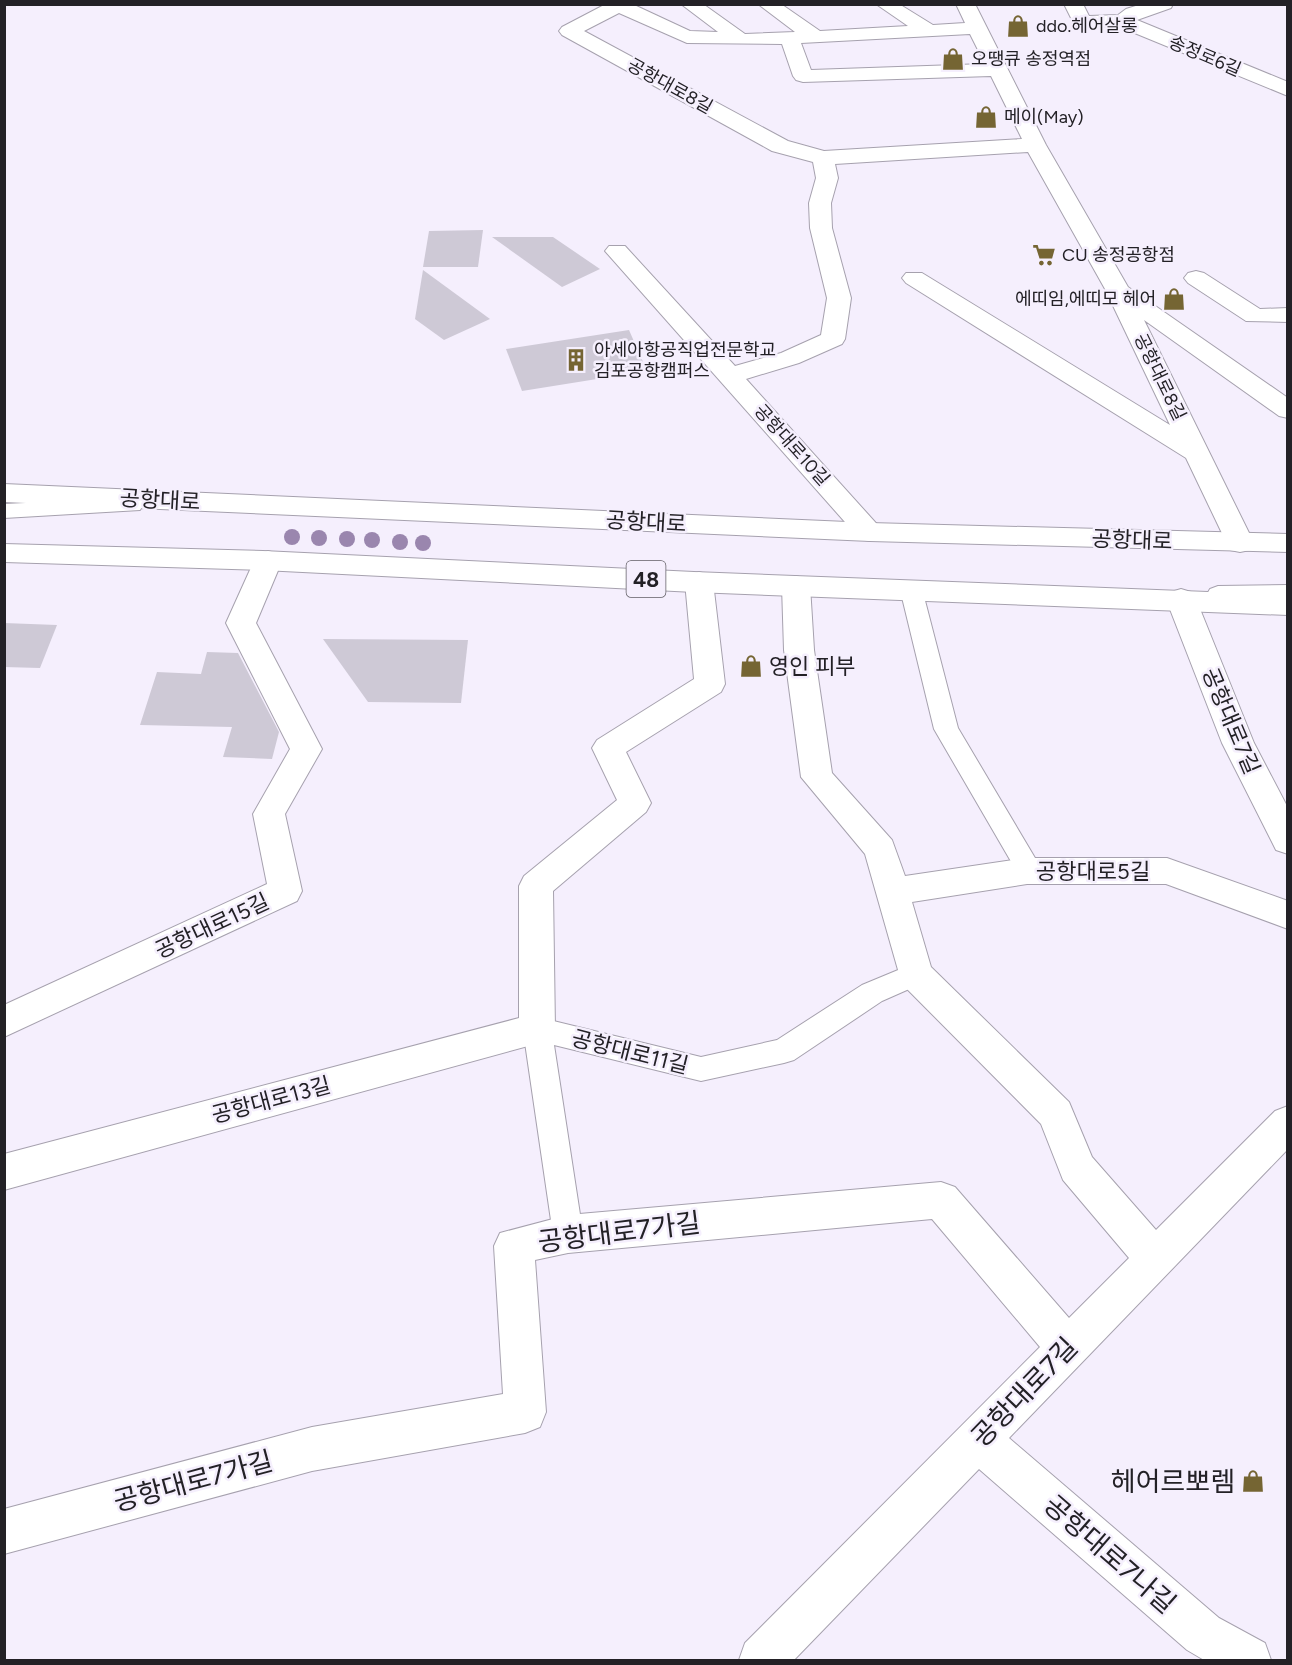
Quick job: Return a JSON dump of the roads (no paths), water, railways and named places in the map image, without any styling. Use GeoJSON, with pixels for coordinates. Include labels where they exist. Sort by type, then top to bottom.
{"type":"FeatureCollection","features":[{"type":"Feature","properties":{"kind":"street"},"geometry":{"type":"LineString","coordinates":[[690,4],[740,39]]}},
{"type":"Feature","properties":{"kind":"street"},"geometry":{"type":"LineString","coordinates":[[767,4],[816,37]]}},
{"type":"Feature","properties":{"kind":"street"},"geometry":{"type":"LineString","coordinates":[[885,4],[928,30]]}},
{"type":"Feature","properties":{"kind":"street","name":"공항대로8길"},"geometry":{"type":"LineString","coordinates":[[965,4],[1035,145],[1117,289],[1240,543]]}},
{"type":"Feature","properties":{"kind":"street"},"geometry":{"type":"LineString","coordinates":[[1073,4],[1082,22],[1123,21],[1133,13],[1165,5]]}},
{"type":"Feature","properties":{"kind":"street"},"geometry":{"type":"LineString","coordinates":[[615,5],[687,36],[740,39],[789,38],[976,28]]}},
{"type":"Feature","properties":{"kind":"street","name":"공항대로8길"},"geometry":{"type":"LineString","coordinates":[[615,5],[611,11],[569,31],[780,146],[823,158],[1035,145]]}},
{"type":"Feature","properties":{"kind":"street","name":"송정로6길"},"geometry":{"type":"LineString","coordinates":[[1123,21],[1287,90]]}},
{"type":"Feature","properties":{"kind":"street"},"geometry":{"type":"LineString","coordinates":[[789,38],[803,76],[998,70]]}},
{"type":"Feature","properties":{"kind":"street"},"geometry":{"type":"LineString","coordinates":[[730,376],[790,358],[833,339],[839,298],[821,228],[820,203],[827,178],[823,158]]}},
{"type":"Feature","properties":{"kind":"street","name":"공항대로10길"},"geometry":{"type":"LineString","coordinates":[[617,251],[870,532]]}},
{"type":"Feature","properties":{"kind":"street","name":"공항대로8길"},"geometry":{"type":"LineString","coordinates":[[914,278],[1196,453]]}},
{"type":"Feature","properties":{"kind":"street"},"geometry":{"type":"LineString","coordinates":[[1196,278],[1287,335]]}},
{"type":"Feature","properties":{"kind":"street"},"geometry":{"type":"LineString","coordinates":[[1117,289],[1287,410]]}},
{"type":"Feature","properties":{"kind":"street"},"geometry":{"type":"LineString","coordinates":[[1255,316],[1287,315]]}},
{"type":"Feature","properties":{"kind":"street","name":"공항대로"},"geometry":{"type":"LineString","coordinates":[[4,493],[870,532],[1287,543]]}},
{"type":"Feature","properties":{"kind":"street","name":"48"},"geometry":{"type":"LineString","coordinates":[[4,553],[128,554],[699,582],[1118,596],[1287,605]]}},
{"type":"Feature","properties":{"kind":"street","name":"공항대로15길"},"geometry":{"type":"LineString","coordinates":[[4,1022],[285,891],[269,814],[306,749],[241,623],[268,561]]}},
{"type":"Feature","properties":{"kind":"street"},"geometry":{"type":"LineString","coordinates":[[537,1029],[536,886],[635,803],[608,748],[710,684],[699,582]]}},
{"type":"Feature","properties":{"kind":"street"},"geometry":{"type":"LineString","coordinates":[[796,585],[799,650],[817,777],[880,849],[915,974],[1056,1114],[1077,1168],[1155,1258]]}},
{"type":"Feature","properties":{"kind":"street","name":"공항대로7길"},"geometry":{"type":"LineString","coordinates":[[1181,599],[1238,743],[1287,841]]}},
{"type":"Feature","properties":{"kind":"street","name":"공항대로5길"},"geometry":{"type":"LineString","coordinates":[[892,892],[1029,870],[1167,872],[1287,915]]}},
{"type":"Feature","properties":{"kind":"street","name":"공항대로13길"},"geometry":{"type":"LineString","coordinates":[[4,1172],[537,1029]]}},
{"type":"Feature","properties":{"kind":"street","name":"공항대로7길"},"geometry":{"type":"LineString","coordinates":[[762,1660],[1287,1123]]}},
{"type":"Feature","properties":{"kind":"street","name":"공항대로7가길"},"geometry":{"type":"LineString","coordinates":[[4,1532],[312,1449],[525,1412],[514,1246],[568,1234],[941,1200],[1067,1348]]}},
{"type":"Feature","properties":{"kind":"street","name":"공항대로7나길"},"geometry":{"type":"LineString","coordinates":[[978,1439],[1203,1634],[1248,1660]]}},
{"type":"Feature","properties":{"kind":"lane"},"geometry":{"type":"LineString","coordinates":[[4,511],[189,502]]}},
{"type":"Feature","properties":{"kind":"lane"},"geometry":{"type":"LineString","coordinates":[[911,589],[946,729],[1029,870]]}},
{"type":"Feature","properties":{"kind":"lane"},"geometry":{"type":"LineString","coordinates":[[1118,596],[1287,593]]}},
{"type":"Feature","properties":{"kind":"lane","name":"공항대로11길"},"geometry":{"type":"LineString","coordinates":[[537,1029],[701,1069],[784,1051],[872,993],[915,974]]}},
{"type":"Feature","properties":{"kind":"lane"},"geometry":{"type":"LineString","coordinates":[[537,1029],[568,1234]]}},
{"type":"Feature","properties":{"kind":"place","name":"ddo.헤어살롱"},"geometry":{"type":"Point","coordinates":[1018,26]}},
{"type":"Feature","properties":{"kind":"place","name":"오땡큐 송정역점"},"geometry":{"type":"Point","coordinates":[953,59]}},
{"type":"Feature","properties":{"kind":"place","name":"메이(May)"},"geometry":{"type":"Point","coordinates":[986,117]}},
{"type":"Feature","properties":{"kind":"place","name":"CU 송정공항점"},"geometry":{"type":"Point","coordinates":[1044,255]}},
{"type":"Feature","properties":{"kind":"place","name":"에띠임,에띠모 헤어"},"geometry":{"type":"Point","coordinates":[1174,299]}},
{"type":"Feature","properties":{"kind":"place","name":"아세아항공직업전문학교 김포공항캠퍼스"},"geometry":{"type":"Point","coordinates":[576,360]}},
{"type":"Feature","properties":{"kind":"place","name":"영인 피부"},"geometry":{"type":"Point","coordinates":[751,666]}},
{"type":"Feature","properties":{"kind":"place","name":"헤어르뽀렘"},"geometry":{"type":"Point","coordinates":[1253,1481]}}]}
